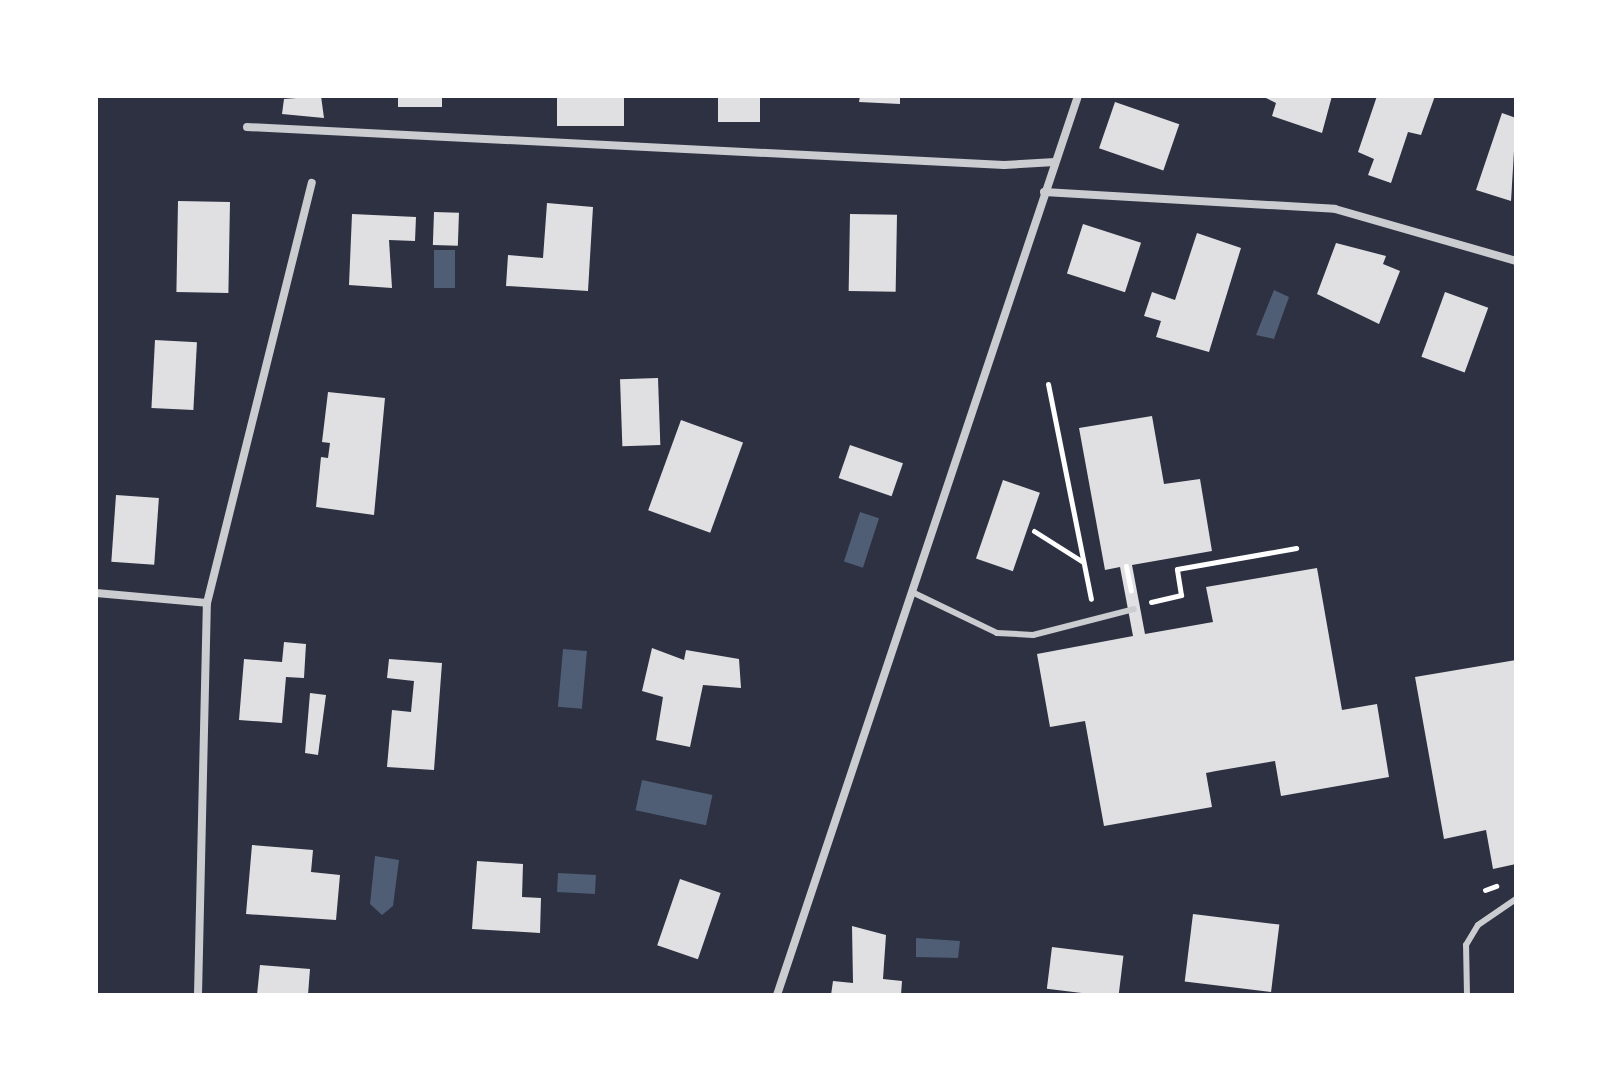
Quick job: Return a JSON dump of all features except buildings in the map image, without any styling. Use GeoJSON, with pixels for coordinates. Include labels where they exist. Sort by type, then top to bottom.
{"type":"FeatureCollection","features":[{"type":"Feature","properties":{"kind":"street"},"geometry":{"type":"LineString","coordinates":[[777,995],[1078,96]]}},
{"type":"Feature","properties":{"kind":"street"},"geometry":{"type":"LineString","coordinates":[[247,127],[1004,165],[1055,162]]}},
{"type":"Feature","properties":{"kind":"street"},"geometry":{"type":"LineString","coordinates":[[198,995],[207,603],[312,183]]}},
{"type":"Feature","properties":{"kind":"street"},"geometry":{"type":"LineString","coordinates":[[1044,192],[1335,209],[1516,261]]}},
{"type":"Feature","properties":{"kind":"street"},"geometry":{"type":"LineString","coordinates":[[96,593],[207,603]]}},
{"type":"Feature","properties":{"kind":"lane"},"geometry":{"type":"LineString","coordinates":[[914,593],[997,633],[1033,635],[1134,609]]}},
{"type":"Feature","properties":{"kind":"lane"},"geometry":{"type":"LineString","coordinates":[[1467,995],[1466,945],[1478,925],[1516,899]]}},
{"type":"Feature","properties":{"kind":"path"},"geometry":{"type":"LineString","coordinates":[[1048,384],[1089,598],[1134,609],[1181,595],[1177,569],[1296,548]]}},
{"type":"Feature","properties":{"kind":"path"},"geometry":{"type":"LineString","coordinates":[[1034,531],[1083,562]]}},
{"type":"Feature","properties":{"kind":"water"},"geometry":{"type":"Polygon","coordinates":[[[434,250],[455,250],[455,288],[434,288],[434,250]]]}},
{"type":"Feature","properties":{"kind":"water"},"geometry":{"type":"Polygon","coordinates":[[[1274,290],[1289,297],[1274,339],[1256,335],[1274,290]]]}},
{"type":"Feature","properties":{"kind":"water"},"geometry":{"type":"Polygon","coordinates":[[[860,512],[879,518],[863,568],[844,561],[860,512]]]}},
{"type":"Feature","properties":{"kind":"water"},"geometry":{"type":"Polygon","coordinates":[[[563,649],[587,651],[582,709],[558,707],[563,649]]]}},
{"type":"Feature","properties":{"kind":"water"},"geometry":{"type":"Polygon","coordinates":[[[642,780],[712,795],[706,825],[636,810],[642,780]]]}},
{"type":"Feature","properties":{"kind":"water"},"geometry":{"type":"Polygon","coordinates":[[[375,856],[399,860],[393,906],[382,915],[370,904],[375,856]]]}},
{"type":"Feature","properties":{"kind":"water"},"geometry":{"type":"Polygon","coordinates":[[[558,873],[596,875],[595,894],[557,892],[558,873]]]}},
{"type":"Feature","properties":{"kind":"water"},"geometry":{"type":"Polygon","coordinates":[[[916,938],[960,941],[958,958],[916,957],[916,938]]]}}]}
